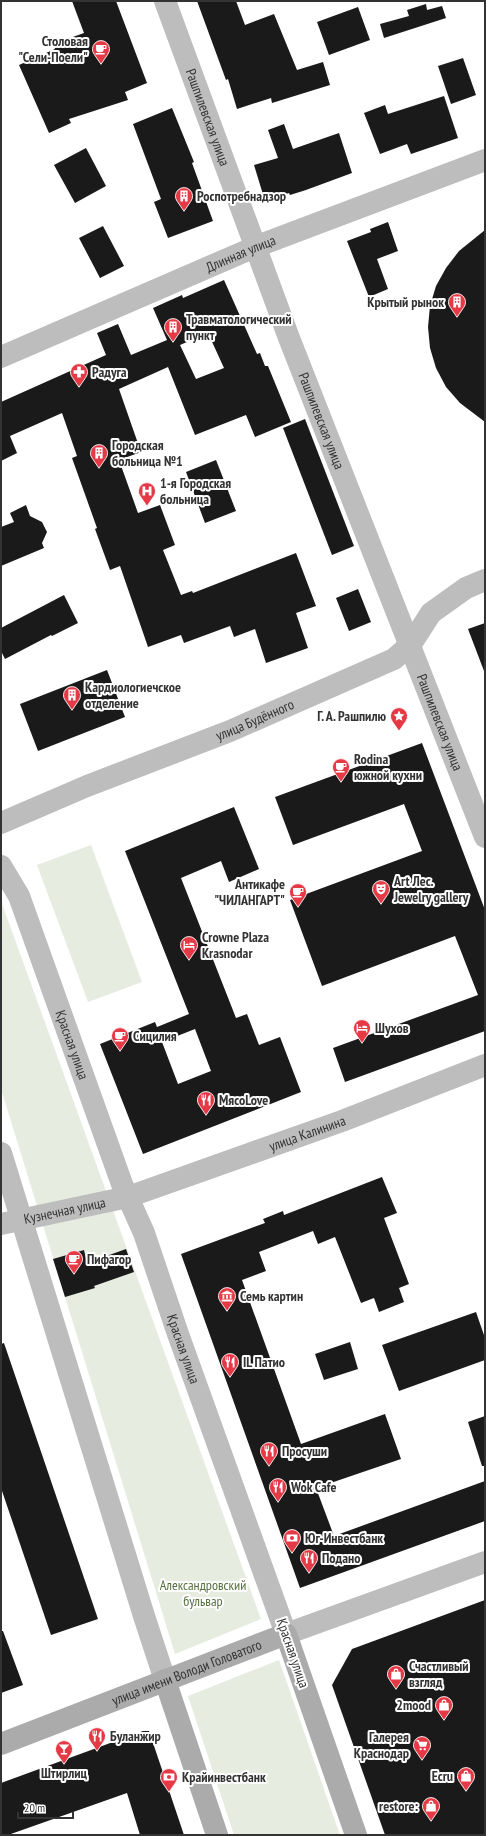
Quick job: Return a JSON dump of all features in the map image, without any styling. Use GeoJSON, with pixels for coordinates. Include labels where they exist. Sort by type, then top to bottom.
{"type":"FeatureCollection","features":[{"type":"Feature","properties":{"kind":"main road","name":"улица имени Володи Головатого"},"geometry":{"type":"LineString","coordinates":[[1,1744],[286,1634]]}},
{"type":"Feature","properties":{"kind":"main road","name":"Красная улица"},"geometry":{"type":"LineString","coordinates":[[286,1634],[356,1835]]}},
{"type":"Feature","properties":{"kind":"main road"},"geometry":{"type":"LineString","coordinates":[[165,1680],[217,1835]]}},
{"type":"Feature","properties":{"kind":"street","name":"Рашпилевская улица"},"geometry":{"type":"LineString","coordinates":[[165,1],[289,338],[485,837]]}},
{"type":"Feature","properties":{"kind":"street","name":"Длинная улица"},"geometry":{"type":"LineString","coordinates":[[1,358],[255,247],[485,160]]}},
{"type":"Feature","properties":{"kind":"street","name":"улица Будённого"},"geometry":{"type":"LineString","coordinates":[[1,823],[87,786],[230,731],[394,659],[410,644],[431,613],[466,588],[485,580]]}},
{"type":"Feature","properties":{"kind":"street","name":"Красная улица"},"geometry":{"type":"LineString","coordinates":[[1,866],[19,896],[128,1197],[144,1233],[178,1334],[286,1634]]}},
{"type":"Feature","properties":{"kind":"street","name":"улица Калинина"},"geometry":{"type":"LineString","coordinates":[[128,1197],[320,1129],[485,1065]]}},
{"type":"Feature","properties":{"kind":"street"},"geometry":{"type":"LineString","coordinates":[[1,1153],[165,1680]]}},
{"type":"Feature","properties":{"kind":"street","name":"Кузнечная улица"},"geometry":{"type":"LineString","coordinates":[[1,1224],[128,1197]]}},
{"type":"Feature","properties":{"kind":"street","name":"улица имени Володи Головатого"},"geometry":{"type":"LineString","coordinates":[[286,1634],[485,1562]]}},
{"type":"Feature","properties":{"kind":"green space"},"geometry":{"type":"Polygon","coordinates":[[[91,845],[142,982],[88,1002],[37,865],[91,845]]]}},
{"type":"Feature","properties":{"kind":"green space","name":"Александровский бульвар"},"geometry":{"type":"Polygon","coordinates":[[[1,901],[261,1619],[175,1654],[1,1089],[1,901]]]}},
{"type":"Feature","properties":{"kind":"green space"},"geometry":{"type":"Polygon","coordinates":[[[279,1660],[340,1835],[234,1835],[188,1696],[279,1660]]]}},
{"type":"Feature","properties":{"kind":"building","name":"Столовая \"Сели-Поели\""},"geometry":{"type":"Polygon","coordinates":[[[72,1],[116,1],[147,83],[125,92],[128,100],[69,119],[71,123],[49,133],[19,65],[55,49],[53,44],[84,33],[72,1]]]}},
{"type":"Feature","properties":{"kind":"building"},"geometry":{"type":"Polygon","coordinates":[[[197,1],[236,1],[245,25],[274,14],[297,70],[323,62],[330,85],[272,103],[271,98],[237,109],[228,79],[226,80],[197,1]]]}},
{"type":"Feature","properties":{"kind":"building"},"geometry":{"type":"Polygon","coordinates":[[[426,4],[427,10],[442,6],[446,18],[384,38],[380,24],[409,16],[407,10],[426,4]]]}},
{"type":"Feature","properties":{"kind":"building"},"geometry":{"type":"Polygon","coordinates":[[[358,7],[370,40],[329,55],[317,22],[358,7]]]}},
{"type":"Feature","properties":{"kind":"building"},"geometry":{"type":"Polygon","coordinates":[[[463,58],[476,95],[451,104],[438,66],[463,58]]]}},
{"type":"Feature","properties":{"kind":"building"},"geometry":{"type":"Polygon","coordinates":[[[444,96],[458,138],[411,154],[407,144],[380,154],[364,113],[385,105],[388,114],[444,96]]]}},
{"type":"Feature","properties":{"kind":"building"},"geometry":{"type":"Polygon","coordinates":[[[172,108],[194,162],[192,163],[213,221],[168,238],[154,202],[161,199],[133,124],[172,108]]]}},
{"type":"Feature","properties":{"kind":"building"},"geometry":{"type":"Polygon","coordinates":[[[284,124],[293,149],[339,133],[352,173],[306,190],[290,195],[289,193],[265,201],[254,165],[278,158],[268,130],[284,124]]]}},
{"type":"Feature","properties":{"kind":"building"},"geometry":{"type":"Polygon","coordinates":[[[86,148],[106,186],[75,203],[54,165],[86,148]]]}},
{"type":"Feature","properties":{"kind":"building"},"geometry":{"type":"Polygon","coordinates":[[[388,222],[398,251],[377,259],[388,289],[369,297],[347,241],[371,232],[370,229],[388,222]]]}},
{"type":"Feature","properties":{"kind":"building"},"geometry":{"type":"Polygon","coordinates":[[[103,226],[124,266],[100,278],[79,238],[103,226]]]}},
{"type":"Feature","properties":{"kind":"building","name":"Крытый рынок"},"geometry":{"type":"Polygon","coordinates":[[[485,230],[485,422],[460,403],[446,387],[436,368],[430,348],[428,327],[430,306],[436,286],[446,268],[459,251],[485,230]]]}},
{"type":"Feature","properties":{"kind":"building"},"geometry":{"type":"Polygon","coordinates":[[[224,280],[257,354],[260,353],[265,366],[268,366],[291,422],[255,437],[246,415],[195,435],[168,367],[119,389],[141,452],[119,460],[138,513],[160,505],[175,545],[163,550],[181,595],[192,591],[193,593],[296,553],[316,606],[296,613],[308,648],[266,663],[255,629],[234,637],[230,626],[184,643],[181,635],[148,647],[120,566],[110,570],[72,458],[77,456],[62,413],[10,436],[17,453],[1,461],[1,402],[106,355],[97,333],[118,324],[131,355],[167,340],[153,308],[182,295],[183,298],[224,280]],[[208,333],[180,345],[196,379],[224,368],[208,333]]]}},
{"type":"Feature","properties":{"kind":"building"},"geometry":{"type":"Polygon","coordinates":[[[305,419],[354,546],[332,555],[283,428],[305,419]]]}},
{"type":"Feature","properties":{"kind":"building"},"geometry":{"type":"Polygon","coordinates":[[[216,460],[236,511],[205,523],[186,472],[216,460]]]}},
{"type":"Feature","properties":{"kind":"building"},"geometry":{"type":"Polygon","coordinates":[[[26,505],[30,516],[42,522],[47,532],[42,543],[44,548],[1,566],[1,527],[14,522],[10,513],[26,505]]]}},
{"type":"Feature","properties":{"kind":"building"},"geometry":{"type":"Polygon","coordinates":[[[358,589],[371,622],[349,631],[336,598],[358,589]]]}},
{"type":"Feature","properties":{"kind":"building"},"geometry":{"type":"Polygon","coordinates":[[[64,595],[78,623],[5,659],[1,651],[1,628],[64,595]]]}},
{"type":"Feature","properties":{"kind":"building"},"geometry":{"type":"Polygon","coordinates":[[[485,623],[485,671],[484,671],[468,629],[485,623]]]}},
{"type":"Feature","properties":{"kind":"building","name":"Кардиологиечское отделение"},"geometry":{"type":"Polygon","coordinates":[[[107,670],[125,717],[38,751],[20,704],[107,670]]]}},
{"type":"Feature","properties":{"kind":"building"},"geometry":{"type":"Polygon","coordinates":[[[422,743],[485,910],[485,1031],[345,1082],[333,1048],[478,995],[455,936],[322,986],[290,900],[422,851],[404,804],[293,845],[275,797],[422,743]]]}},
{"type":"Feature","properties":{"kind":"building"},"geometry":{"type":"Polygon","coordinates":[[[234,807],[259,869],[229,882],[221,861],[181,878],[236,1018],[247,1014],[259,1045],[280,1037],[301,1092],[143,1154],[100,1044],[155,1022],[157,1027],[189,1014],[125,851],[234,807]],[[195,1029],[162,1042],[178,1084],[211,1071],[195,1029]]]}},
{"type":"Feature","properties":{"kind":"building"},"geometry":{"type":"Polygon","coordinates":[[[382,1177],[397,1213],[384,1218],[409,1284],[399,1288],[404,1302],[379,1312],[374,1298],[361,1303],[335,1237],[318,1244],[313,1231],[259,1252],[266,1271],[242,1280],[301,1444],[385,1414],[401,1459],[316,1488],[334,1536],[485,1481],[485,1521],[300,1588],[181,1254],[265,1223],[263,1219],[283,1211],[284,1215],[382,1177]]]}},
{"type":"Feature","properties":{"kind":"building"},"geometry":{"type":"Polygon","coordinates":[[[126,1249],[134,1272],[94,1286],[95,1288],[65,1297],[53,1259],[84,1250],[87,1263],[126,1249]]]}},
{"type":"Feature","properties":{"kind":"building"},"geometry":{"type":"Polygon","coordinates":[[[476,1312],[485,1338],[485,1360],[399,1391],[382,1345],[476,1312]]]}},
{"type":"Feature","properties":{"kind":"building"},"geometry":{"type":"Polygon","coordinates":[[[350,1342],[358,1369],[324,1380],[315,1354],[350,1342]]]}},
{"type":"Feature","properties":{"kind":"building"},"geometry":{"type":"Polygon","coordinates":[[[4,1343],[98,1619],[51,1635],[1,1488],[1,1344],[4,1343]]]}},
{"type":"Feature","properties":{"kind":"building"},"geometry":{"type":"Polygon","coordinates":[[[485,1416],[485,1466],[482,1466],[468,1422],[485,1416]]]}},
{"type":"Feature","properties":{"kind":"building","name":"Галерея Краснодар"},"geometry":{"type":"Polygon","coordinates":[[[485,1600],[485,1835],[385,1835],[332,1685],[352,1649],[485,1600]]]}},
{"type":"Feature","properties":{"kind":"building"},"geometry":{"type":"Polygon","coordinates":[[[1,1631],[3,1631],[23,1685],[1,1693],[1,1631]]]}},
{"type":"Feature","properties":{"kind":"building"},"geometry":{"type":"Polygon","coordinates":[[[143,1731],[149,1731],[184,1835],[140,1835],[127,1793],[8,1835],[1,1835],[1,1783],[143,1731]]]}},
{"type":"Feature","properties":{"kind":"place","name":"Столовая \"Сели-Поели\""},"geometry":{"type":"Point","coordinates":[101,64]}},
{"type":"Feature","properties":{"kind":"place","name":"Роспотребнадзор"},"geometry":{"type":"Point","coordinates":[184,211]}},
{"type":"Feature","properties":{"kind":"place","name":"Крытый рынок"},"geometry":{"type":"Point","coordinates":[457,317]}},
{"type":"Feature","properties":{"kind":"place","name":"Травматологический пункт"},"geometry":{"type":"Point","coordinates":[173,342]}},
{"type":"Feature","properties":{"kind":"place","name":"Радуга"},"geometry":{"type":"Point","coordinates":[79,387]}},
{"type":"Feature","properties":{"kind":"place","name":"Городская больница №1"},"geometry":{"type":"Point","coordinates":[99,468]}},
{"type":"Feature","properties":{"kind":"place","name":"1-я Городская больница"},"geometry":{"type":"Point","coordinates":[147,506]}},
{"type":"Feature","properties":{"kind":"place","name":"Кардиологиечское отделение"},"geometry":{"type":"Point","coordinates":[72,710]}},
{"type":"Feature","properties":{"kind":"place","name":"Г. А. Рашпилю"},"geometry":{"type":"Point","coordinates":[399,731]}},
{"type":"Feature","properties":{"kind":"place","name":"Rodina южной кухни"},"geometry":{"type":"Point","coordinates":[341,782]}},
{"type":"Feature","properties":{"kind":"place","name":"Art Лес. Jewelry gallery"},"geometry":{"type":"Point","coordinates":[381,904]}},
{"type":"Feature","properties":{"kind":"place","name":"Антикафе \"ЧИЛАНГАРТ\""},"geometry":{"type":"Point","coordinates":[298,907]}},
{"type":"Feature","properties":{"kind":"place","name":"Crowne Plaza Krasnodar"},"geometry":{"type":"Point","coordinates":[189,960]}},
{"type":"Feature","properties":{"kind":"place","name":"Шухов"},"geometry":{"type":"Point","coordinates":[362,1043]}},
{"type":"Feature","properties":{"kind":"place","name":"Сицилия"},"geometry":{"type":"Point","coordinates":[120,1051]}},
{"type":"Feature","properties":{"kind":"place","name":"МясоLove"},"geometry":{"type":"Point","coordinates":[206,1115]}},
{"type":"Feature","properties":{"kind":"place","name":"Пифагор"},"geometry":{"type":"Point","coordinates":[74,1274]}},
{"type":"Feature","properties":{"kind":"place","name":"Семь картин"},"geometry":{"type":"Point","coordinates":[227,1311]}},
{"type":"Feature","properties":{"kind":"place","name":"IL Патио"},"geometry":{"type":"Point","coordinates":[230,1377]}},
{"type":"Feature","properties":{"kind":"place","name":"Просуши"},"geometry":{"type":"Point","coordinates":[269,1466]}},
{"type":"Feature","properties":{"kind":"place","name":"Wok Cafe"},"geometry":{"type":"Point","coordinates":[278,1502]}},
{"type":"Feature","properties":{"kind":"place","name":"Юг-Инвестбанк"},"geometry":{"type":"Point","coordinates":[292,1553]}},
{"type":"Feature","properties":{"kind":"place","name":"Подано"},"geometry":{"type":"Point","coordinates":[309,1573]}},
{"type":"Feature","properties":{"kind":"place","name":"Счастливый взгляд"},"geometry":{"type":"Point","coordinates":[396,1689]}},
{"type":"Feature","properties":{"kind":"place","name":"2mood"},"geometry":{"type":"Point","coordinates":[444,1720]}},
{"type":"Feature","properties":{"kind":"place","name":"Буланжир"},"geometry":{"type":"Point","coordinates":[97,1751]}},
{"type":"Feature","properties":{"kind":"place","name":"Галерея Краснодар"},"geometry":{"type":"Point","coordinates":[422,1760]}},
{"type":"Feature","properties":{"kind":"place","name":"Штирлиц"},"geometry":{"type":"Point","coordinates":[64,1764]}},
{"type":"Feature","properties":{"kind":"place","name":"Ecru"},"geometry":{"type":"Point","coordinates":[466,1791]}},
{"type":"Feature","properties":{"kind":"place","name":"Крайинвестбанк"},"geometry":{"type":"Point","coordinates":[169,1792]}},
{"type":"Feature","properties":{"kind":"place","name":"restore:"},"geometry":{"type":"Point","coordinates":[431,1821]}}]}
